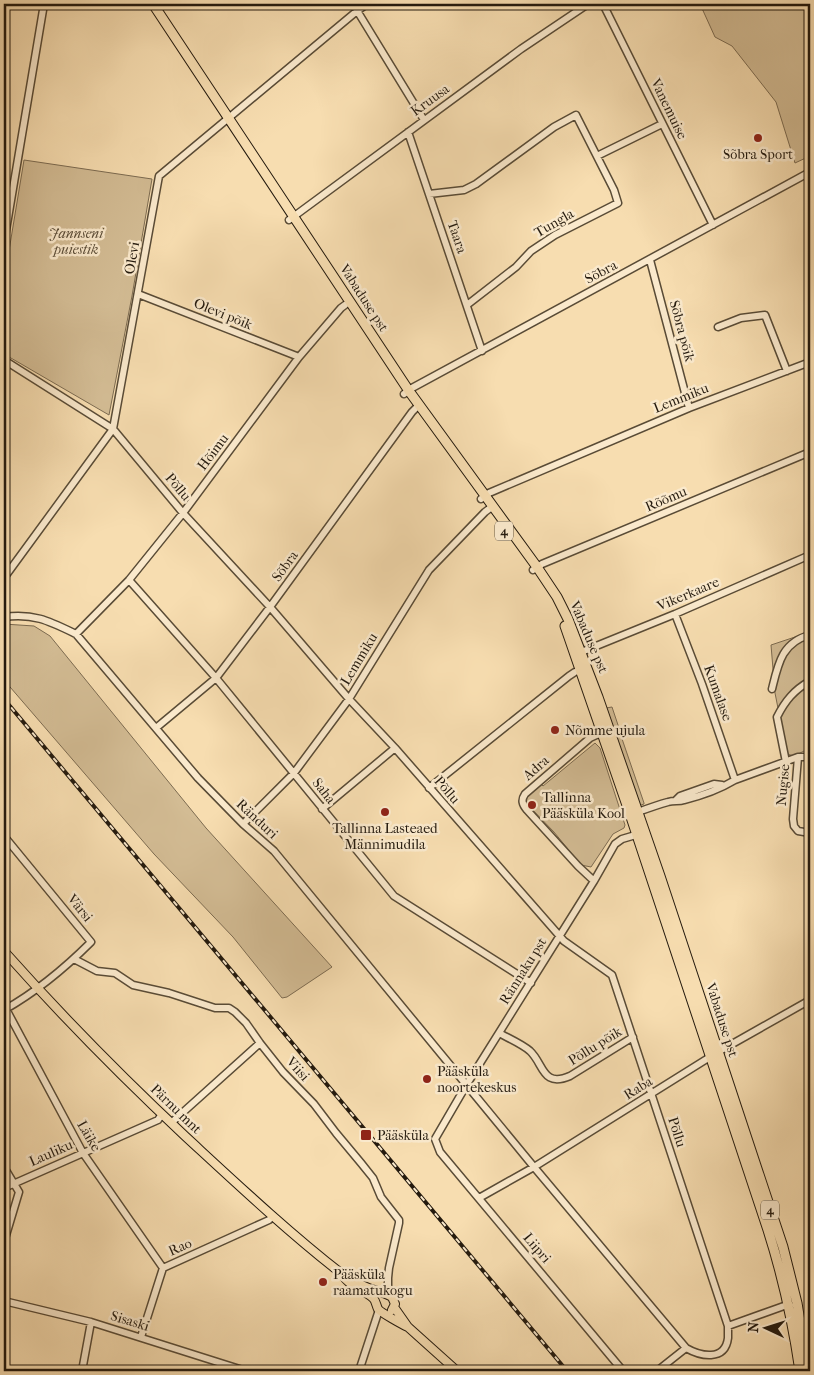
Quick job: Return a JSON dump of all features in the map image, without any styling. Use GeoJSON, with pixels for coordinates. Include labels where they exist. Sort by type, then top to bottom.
{"type":"FeatureCollection","features":[{"type":"Feature","properties":{"kind":"highway","name":"Vabaduse pst"},"geometry":{"type":"LineString","coordinates":[[146,4],[292,218],[417,407],[535,568],[564,623],[578,653],[606,731],[714,1055],[783,1247],[808,1371]]}},
{"type":"Feature","properties":{"kind":"highway","name":"Vabaduse pst"},"geometry":{"type":"LineString","coordinates":[[153,4],[226,120]]}},
{"type":"Feature","properties":{"kind":"highway","name":"Vabaduse pst"},"geometry":{"type":"LineString","coordinates":[[292,218],[345,305],[407,392]]}},
{"type":"Feature","properties":{"kind":"highway","name":"Vabaduse pst"},"geometry":{"type":"LineString","coordinates":[[578,653],[581,670],[606,731]]}},
{"type":"Feature","properties":{"kind":"highway","name":"Vabaduse pst"},"geometry":{"type":"LineString","coordinates":[[800,1371],[805,1358]]}},
{"type":"Feature","properties":{"kind":"main road","name":"Pärnu mnt"},"geometry":{"type":"LineString","coordinates":[[4,951],[37,989],[171,1123],[222,1171],[342,1274],[352,1285],[372,1298],[380,1309],[408,1327],[457,1371]]}},
{"type":"Feature","properties":{"kind":"main road","name":"Pärnu mnt"},"geometry":{"type":"LineString","coordinates":[[342,1274],[348,1275],[361,1285],[387,1295]]}},
{"type":"Feature","properties":{"kind":"main road"},"geometry":{"type":"LineString","coordinates":[[381,1295],[392,1297],[394,1307],[389,1312],[380,1309],[378,1298],[381,1295]]}},
{"type":"Feature","properties":{"kind":"main road","name":"Pärnu mnt"},"geometry":{"type":"LineString","coordinates":[[394,1307],[408,1327]]}},
{"type":"Feature","properties":{"kind":"street"},"geometry":{"type":"LineString","coordinates":[[4,242],[44,4]]}},
{"type":"Feature","properties":{"kind":"street"},"geometry":{"type":"LineString","coordinates":[[353,4],[424,120]]}},
{"type":"Feature","properties":{"kind":"street","name":"Olevi"},"geometry":{"type":"LineString","coordinates":[[4,578],[112,429],[159,176],[367,4]]}},
{"type":"Feature","properties":{"kind":"street","name":"Kruusa"},"geometry":{"type":"LineString","coordinates":[[292,218],[522,49],[588,4]]}},
{"type":"Feature","properties":{"kind":"street","name":"Vanemuise"},"geometry":{"type":"LineString","coordinates":[[603,4],[713,225]]}},
{"type":"Feature","properties":{"kind":"street","name":"Tungla"},"geometry":{"type":"LineString","coordinates":[[429,194],[464,190],[476,184],[554,127],[576,115],[614,190],[618,203],[555,235],[531,251],[516,267],[467,305]]}},
{"type":"Feature","properties":{"kind":"street"},"geometry":{"type":"LineString","coordinates":[[597,156],[662,124]]}},
{"type":"Feature","properties":{"kind":"street","name":"Taara"},"geometry":{"type":"LineString","coordinates":[[408,132],[482,351]]}},
{"type":"Feature","properties":{"kind":"street","name":"Sõbra"},"geometry":{"type":"LineString","coordinates":[[407,392],[810,172]]}},
{"type":"Feature","properties":{"kind":"street"},"geometry":{"type":"LineString","coordinates":[[4,195],[10,202]]}},
{"type":"Feature","properties":{"kind":"street","name":"Sõbra põik"},"geometry":{"type":"LineString","coordinates":[[650,260],[689,408]]}},
{"type":"Feature","properties":{"kind":"street","name":"Olevi põik"},"geometry":{"type":"LineString","coordinates":[[138,294],[299,358]]}},
{"type":"Feature","properties":{"kind":"street","name":"Hõimu"},"geometry":{"type":"LineString","coordinates":[[76,634],[129,580],[183,513],[299,358],[345,305]]}},
{"type":"Feature","properties":{"kind":"street"},"geometry":{"type":"LineString","coordinates":[[718,327],[741,318],[765,315],[787,371]]}},
{"type":"Feature","properties":{"kind":"street","name":"Põllu"},"geometry":{"type":"LineString","coordinates":[[4,360],[112,429],[183,513],[270,607],[559,936],[612,975],[728,1326]]}},
{"type":"Feature","properties":{"kind":"street","name":"Lemmiku"},"geometry":{"type":"LineString","coordinates":[[483,497],[689,408],[810,362]]}},
{"type":"Feature","properties":{"kind":"street","name":"Sõbra"},"geometry":{"type":"LineString","coordinates":[[156,728],[216,678],[417,407]]}},
{"type":"Feature","properties":{"kind":"street","name":"Rõõmu"},"geometry":{"type":"LineString","coordinates":[[535,568],[810,452]]}},
{"type":"Feature","properties":{"kind":"street","name":"Lemmiku"},"geometry":{"type":"LineString","coordinates":[[243,824],[294,773],[349,699],[429,570],[491,508]]}},
{"type":"Feature","properties":{"kind":"street","name":"Vikerkaare"},"geometry":{"type":"LineString","coordinates":[[578,653],[810,555]]}},
{"type":"Feature","properties":{"kind":"street","name":"Saha"},"geometry":{"type":"LineString","coordinates":[[129,580],[216,678],[394,896],[531,983]]}},
{"type":"Feature","properties":{"kind":"street","name":"Kumalase"},"geometry":{"type":"LineString","coordinates":[[674,614],[702,684],[735,780]]}},
{"type":"Feature","properties":{"kind":"street","name":"Ränduri"},"geometry":{"type":"LineString","coordinates":[[4,617],[22,615],[35,617],[52,622],[76,634],[198,778],[243,824],[274,851],[467,1084]]}},
{"type":"Feature","properties":{"kind":"street"},"geometry":{"type":"LineString","coordinates":[[772,689],[778,663],[790,644],[810,634]]}},
{"type":"Feature","properties":{"kind":"street"},"geometry":{"type":"LineString","coordinates":[[429,788],[569,676],[581,670]]}},
{"type":"Feature","properties":{"kind":"street"},"geometry":{"type":"LineString","coordinates":[[786,762],[776,717],[785,702],[810,681]]}},
{"type":"Feature","properties":{"kind":"street","name":"Adra"},"geometry":{"type":"LineString","coordinates":[[594,881],[586,875],[526,810],[522,798],[590,738],[606,731]]}},
{"type":"Feature","properties":{"kind":"street"},"geometry":{"type":"LineString","coordinates":[[322,809],[395,748]]}},
{"type":"Feature","properties":{"kind":"street"},"geometry":{"type":"LineString","coordinates":[[634,813],[676,800],[680,796],[714,784],[726,785],[786,762],[810,757]]}},
{"type":"Feature","properties":{"kind":"street","name":"Nugise"},"geometry":{"type":"LineString","coordinates":[[798,758],[794,826],[798,831],[810,833]]}},
{"type":"Feature","properties":{"kind":"street","name":"Rännaku pst"},"geometry":{"type":"LineString","coordinates":[[435,1139],[616,844],[622,839],[641,833]]}},
{"type":"Feature","properties":{"kind":"street","name":"Värsi"},"geometry":{"type":"LineString","coordinates":[[4,836],[91,942],[74,959],[27,997],[5,1009]]}},
{"type":"Feature","properties":{"kind":"street","name":"Viisi"},"geometry":{"type":"LineString","coordinates":[[74,959],[97,971],[115,973],[133,986],[168,993],[214,1008],[229,1008],[239,1016],[283,1072],[314,1104],[334,1132],[373,1178],[381,1197],[399,1220],[388,1278],[387,1295]]}},
{"type":"Feature","properties":{"kind":"street","name":"Raba"},"geometry":{"type":"LineString","coordinates":[[479,1198],[534,1167],[714,1055],[810,1000]]}},
{"type":"Feature","properties":{"kind":"street","name":"Läike"},"geometry":{"type":"LineString","coordinates":[[5,1009],[82,1153],[163,1268]]}},
{"type":"Feature","properties":{"kind":"street","name":"Põllu põik"},"geometry":{"type":"LineString","coordinates":[[499,1033],[530,1051],[544,1072],[552,1079],[561,1080],[633,1037]]}},
{"type":"Feature","properties":{"kind":"street"},"geometry":{"type":"LineString","coordinates":[[171,1123],[260,1043]]}},
{"type":"Feature","properties":{"kind":"street"},"geometry":{"type":"LineString","coordinates":[[467,1084],[686,1348],[696,1354],[707,1356],[715,1354],[722,1351],[726,1345],[728,1326],[793,1304]]}},
{"type":"Feature","properties":{"kind":"street","name":"Lauliku"},"geometry":{"type":"LineString","coordinates":[[4,1188],[158,1120],[162,1114]]}},
{"type":"Feature","properties":{"kind":"street","name":"Liipri"},"geometry":{"type":"LineString","coordinates":[[435,1139],[440,1152],[623,1371]]}},
{"type":"Feature","properties":{"kind":"street"},"geometry":{"type":"LineString","coordinates":[[4,1167],[19,1192],[4,1242]]}},
{"type":"Feature","properties":{"kind":"street","name":"Rao"},"geometry":{"type":"LineString","coordinates":[[141,1337],[163,1268],[269,1220],[273,1216]]}},
{"type":"Feature","properties":{"kind":"street","name":"Sisaski"},"geometry":{"type":"LineString","coordinates":[[4,1301],[91,1322],[246,1371]]}},
{"type":"Feature","properties":{"kind":"street"},"geometry":{"type":"LineString","coordinates":[[359,1371],[380,1309]]}},
{"type":"Feature","properties":{"kind":"street"},"geometry":{"type":"LineString","coordinates":[[82,1371],[91,1322]]}},
{"type":"Feature","properties":{"kind":"street"},"geometry":{"type":"LineString","coordinates":[[657,1371],[686,1348]]}},
{"type":"Feature","properties":{"kind":"green space"},"geometry":{"type":"Polygon","coordinates":[[[700,4],[810,4],[810,156],[795,163],[776,102],[732,46],[715,37],[700,4]]]}},
{"type":"Feature","properties":{"kind":"green space","name":"Jannseni puiestik"},"geometry":{"type":"Polygon","coordinates":[[[24,160],[152,179],[109,415],[4,354],[4,281],[24,160]]]}},
{"type":"Feature","properties":{"kind":"green space"},"geometry":{"type":"Polygon","coordinates":[[[4,624],[34,626],[50,636],[206,828],[332,967],[287,997],[282,998],[233,937],[154,854],[4,680],[4,624]]]}},
{"type":"Feature","properties":{"kind":"green space"},"geometry":{"type":"Polygon","coordinates":[[[810,632],[810,728],[808,749],[794,756],[787,754],[775,693],[771,645],[810,632]]]}},
{"type":"Feature","properties":{"kind":"green space"},"geometry":{"type":"Polygon","coordinates":[[[612,707],[619,728],[614,732],[606,708],[612,707]]]}},
{"type":"Feature","properties":{"kind":"green space"},"geometry":{"type":"Polygon","coordinates":[[[620,733],[644,803],[641,805],[615,735],[620,733]]]}},
{"type":"Feature","properties":{"kind":"green space"},"geometry":{"type":"Polygon","coordinates":[[[595,743],[600,748],[625,825],[624,828],[613,834],[591,867],[581,865],[554,832],[525,802],[526,796],[540,783],[543,786],[595,743]]]}},
{"type":"Feature","properties":{"kind":"railway"},"geometry":{"type":"LineString","coordinates":[[4,699],[567,1371]]}},
{"type":"Feature","properties":{"kind":"place","name":"Sõbra Sport"},"geometry":{"type":"Point","coordinates":[758,138]}},
{"type":"Feature","properties":{"kind":"place","name":"Nõmme ujula"},"geometry":{"type":"Point","coordinates":[555,730]}},
{"type":"Feature","properties":{"kind":"place","name":"Tallinna Pääsküla Kool"},"geometry":{"type":"Point","coordinates":[532,805]}},
{"type":"Feature","properties":{"kind":"place","name":"Tallinna Lasteaed Männimudila"},"geometry":{"type":"Point","coordinates":[385,812]}},
{"type":"Feature","properties":{"kind":"place","name":"Pääsküla noortekeskus"},"geometry":{"type":"Point","coordinates":[427,1079]}},
{"type":"Feature","properties":{"kind":"place","name":"Pääsküla"},"geometry":{"type":"Point","coordinates":[366,1135]}},
{"type":"Feature","properties":{"kind":"place","name":"Pääsküla raamatukogu"},"geometry":{"type":"Point","coordinates":[323,1282]}}]}
